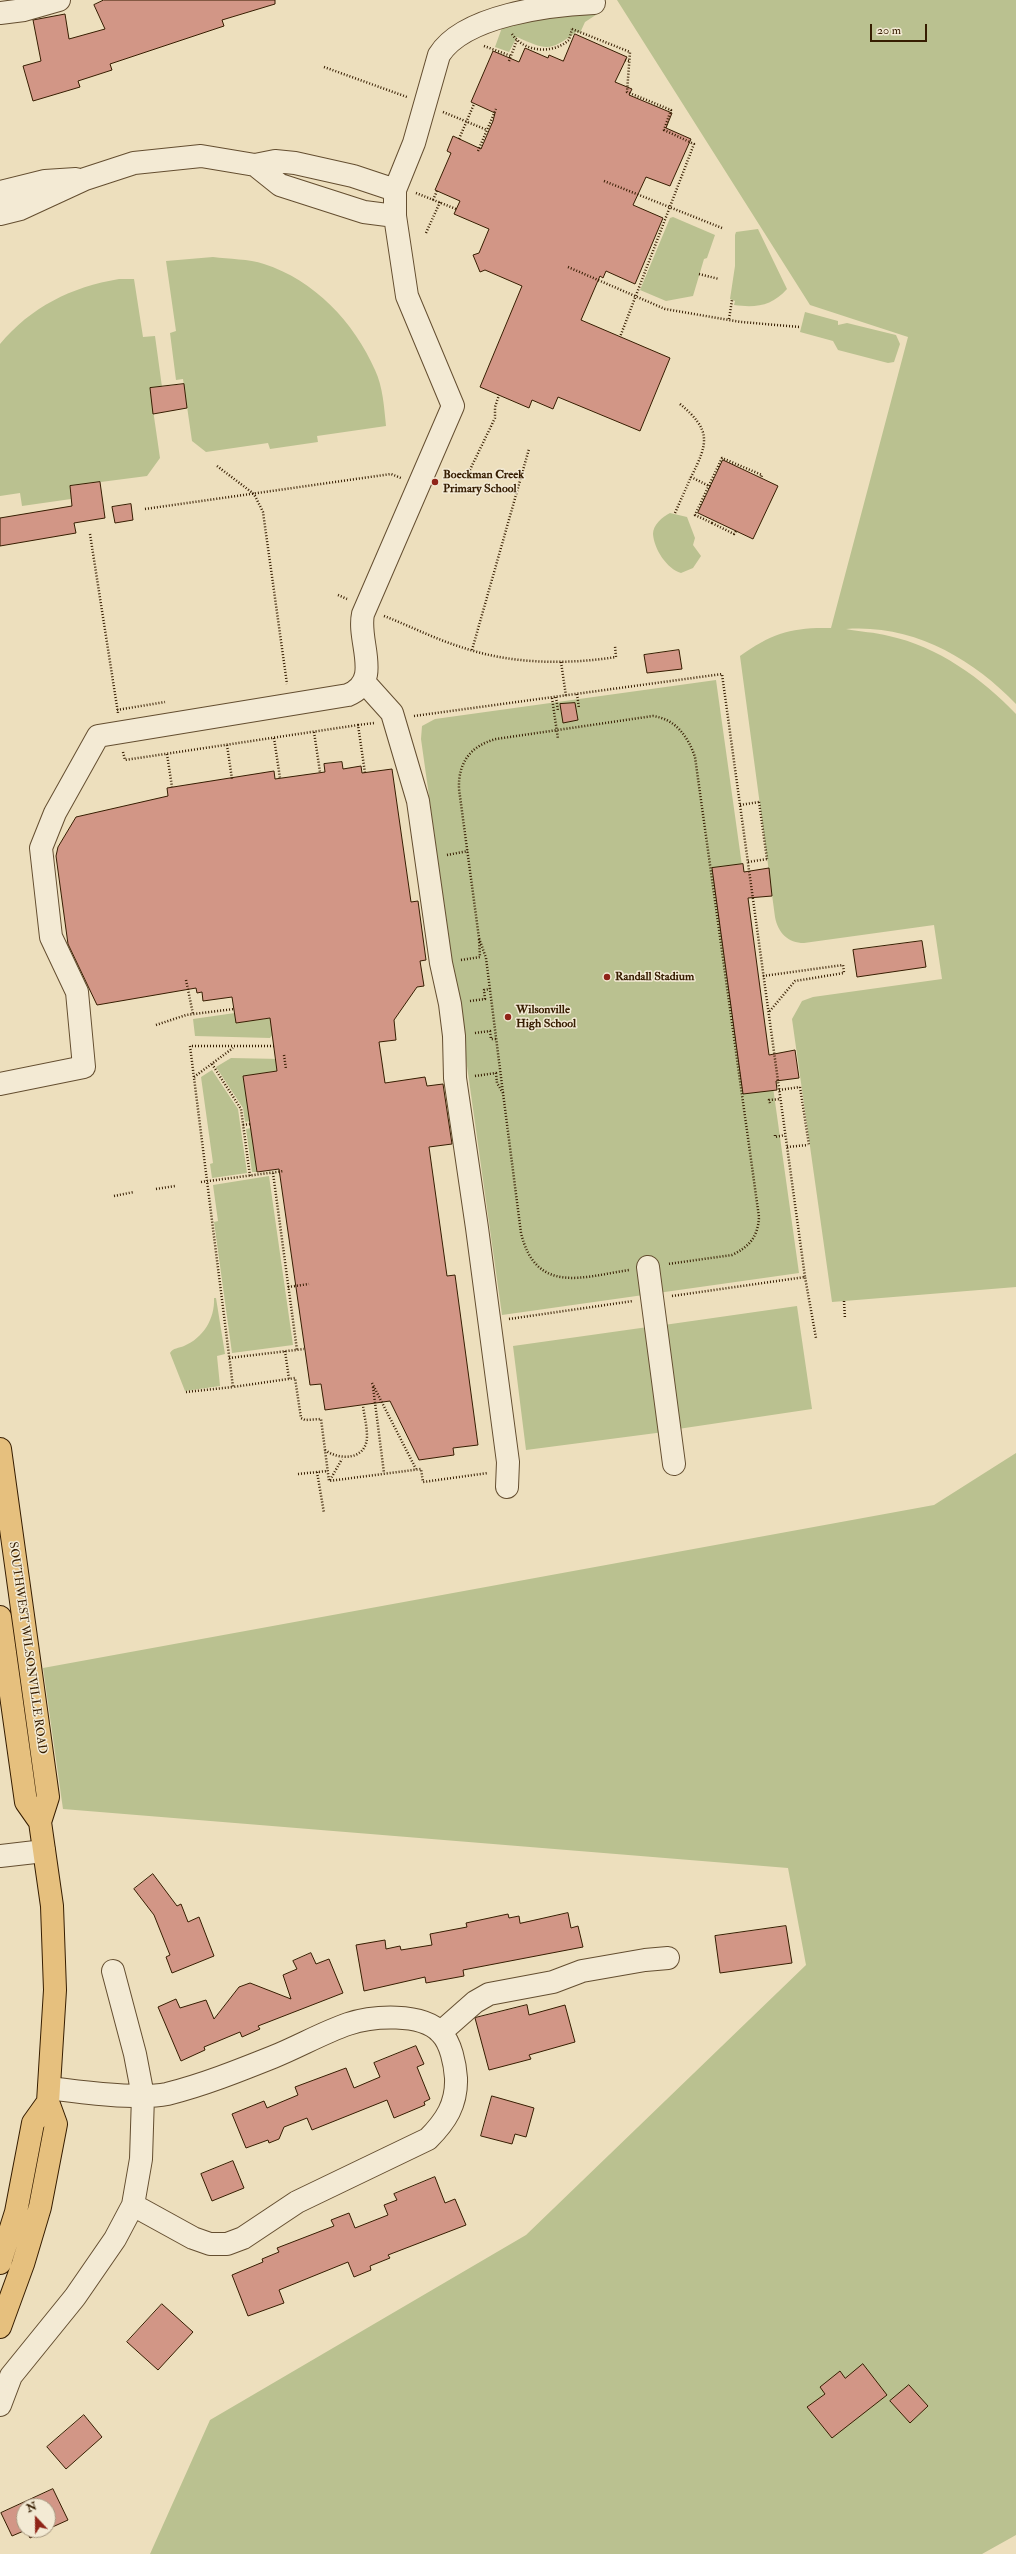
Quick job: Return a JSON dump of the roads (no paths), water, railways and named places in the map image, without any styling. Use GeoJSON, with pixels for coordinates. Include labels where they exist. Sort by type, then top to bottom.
{"type":"FeatureCollection","features":[{"type":"Feature","properties":{"kind":"main road","name":"SOUTHWEST WILSONVILLE ROAD"},"geometry":{"type":"LineString","coordinates":[[0,1449],[48,1797],[40,1822],[52,1906],[55,1967],[49,2095],[56,2124],[42,2200],[23,2264],[0,2327]]}},
{"type":"Feature","properties":{"kind":"main road","name":"SOUTHWEST WILSONVILLE ROAD"},"geometry":{"type":"LineString","coordinates":[[0,1617],[26,1802],[40,1822]]}},
{"type":"Feature","properties":{"kind":"main road"},"geometry":{"type":"LineString","coordinates":[[0,2263],[17,2204],[33,2123],[49,2095]]}},
{"type":"Feature","properties":{"kind":"street"},"geometry":{"type":"LineString","coordinates":[[0,13],[24,10],[59,0]]}},
{"type":"Feature","properties":{"kind":"street"},"geometry":{"type":"LineString","coordinates":[[0,1084],[84,1067],[78,992],[52,937],[41,848],[55,813],[98,736],[348,695],[358,691],[365,683],[367,670],[360,624],[365,607],[453,406],[407,296],[394,216],[396,187],[414,143],[439,55],[445,46],[459,37],[505,15],[570,4],[594,3]]}},
{"type":"Feature","properties":{"kind":"street"},"geometry":{"type":"LineString","coordinates":[[0,214],[20,209],[85,179],[134,162],[201,156],[254,165],[275,162],[295,164],[396,187]]}},
{"type":"Feature","properties":{"kind":"street"},"geometry":{"type":"LineString","coordinates":[[254,165],[280,185],[364,212],[394,216]]}},
{"type":"Feature","properties":{"kind":"street"},"geometry":{"type":"LineString","coordinates":[[0,192],[45,181],[85,179]]}},
{"type":"Feature","properties":{"kind":"street"},"geometry":{"type":"LineString","coordinates":[[365,683],[392,713],[418,801],[441,963],[450,1004],[454,1036],[454,1078],[478,1228],[508,1462],[507,1487]]}},
{"type":"Feature","properties":{"kind":"street"},"geometry":{"type":"LineString","coordinates":[[648,1267],[674,1464]]}},
{"type":"Feature","properties":{"kind":"street"},"geometry":{"type":"LineString","coordinates":[[0,1856],[44,1850]]}},
{"type":"Feature","properties":{"kind":"street"},"geometry":{"type":"LineString","coordinates":[[441,2032],[475,2002],[489,1994],[553,1982],[582,1970],[668,1958]]}},
{"type":"Feature","properties":{"kind":"street"},"geometry":{"type":"LineString","coordinates":[[0,2405],[11,2376],[75,2297],[115,2239],[133,2205],[141,2159],[143,2096],[135,2054],[113,1971]]}},
{"type":"Feature","properties":{"kind":"street"},"geometry":{"type":"LineString","coordinates":[[49,2095],[143,2096],[166,2094],[215,2080],[275,2056],[319,2035],[365,2020],[398,2018],[420,2021],[441,2032],[450,2050],[456,2072],[456,2091],[450,2111],[440,2126],[428,2139],[297,2202],[243,2238],[227,2244],[210,2244],[193,2238],[133,2205]]}},
{"type":"Feature","properties":{"kind":"place","name":"Boeckman Creek Primary School"},"geometry":{"type":"Point","coordinates":[435,482]}},
{"type":"Feature","properties":{"kind":"place","name":"Randall Stadium"},"geometry":{"type":"Point","coordinates":[607,977]}},
{"type":"Feature","properties":{"kind":"place","name":"Wilsonville High School"},"geometry":{"type":"Point","coordinates":[508,1017]}}]}
